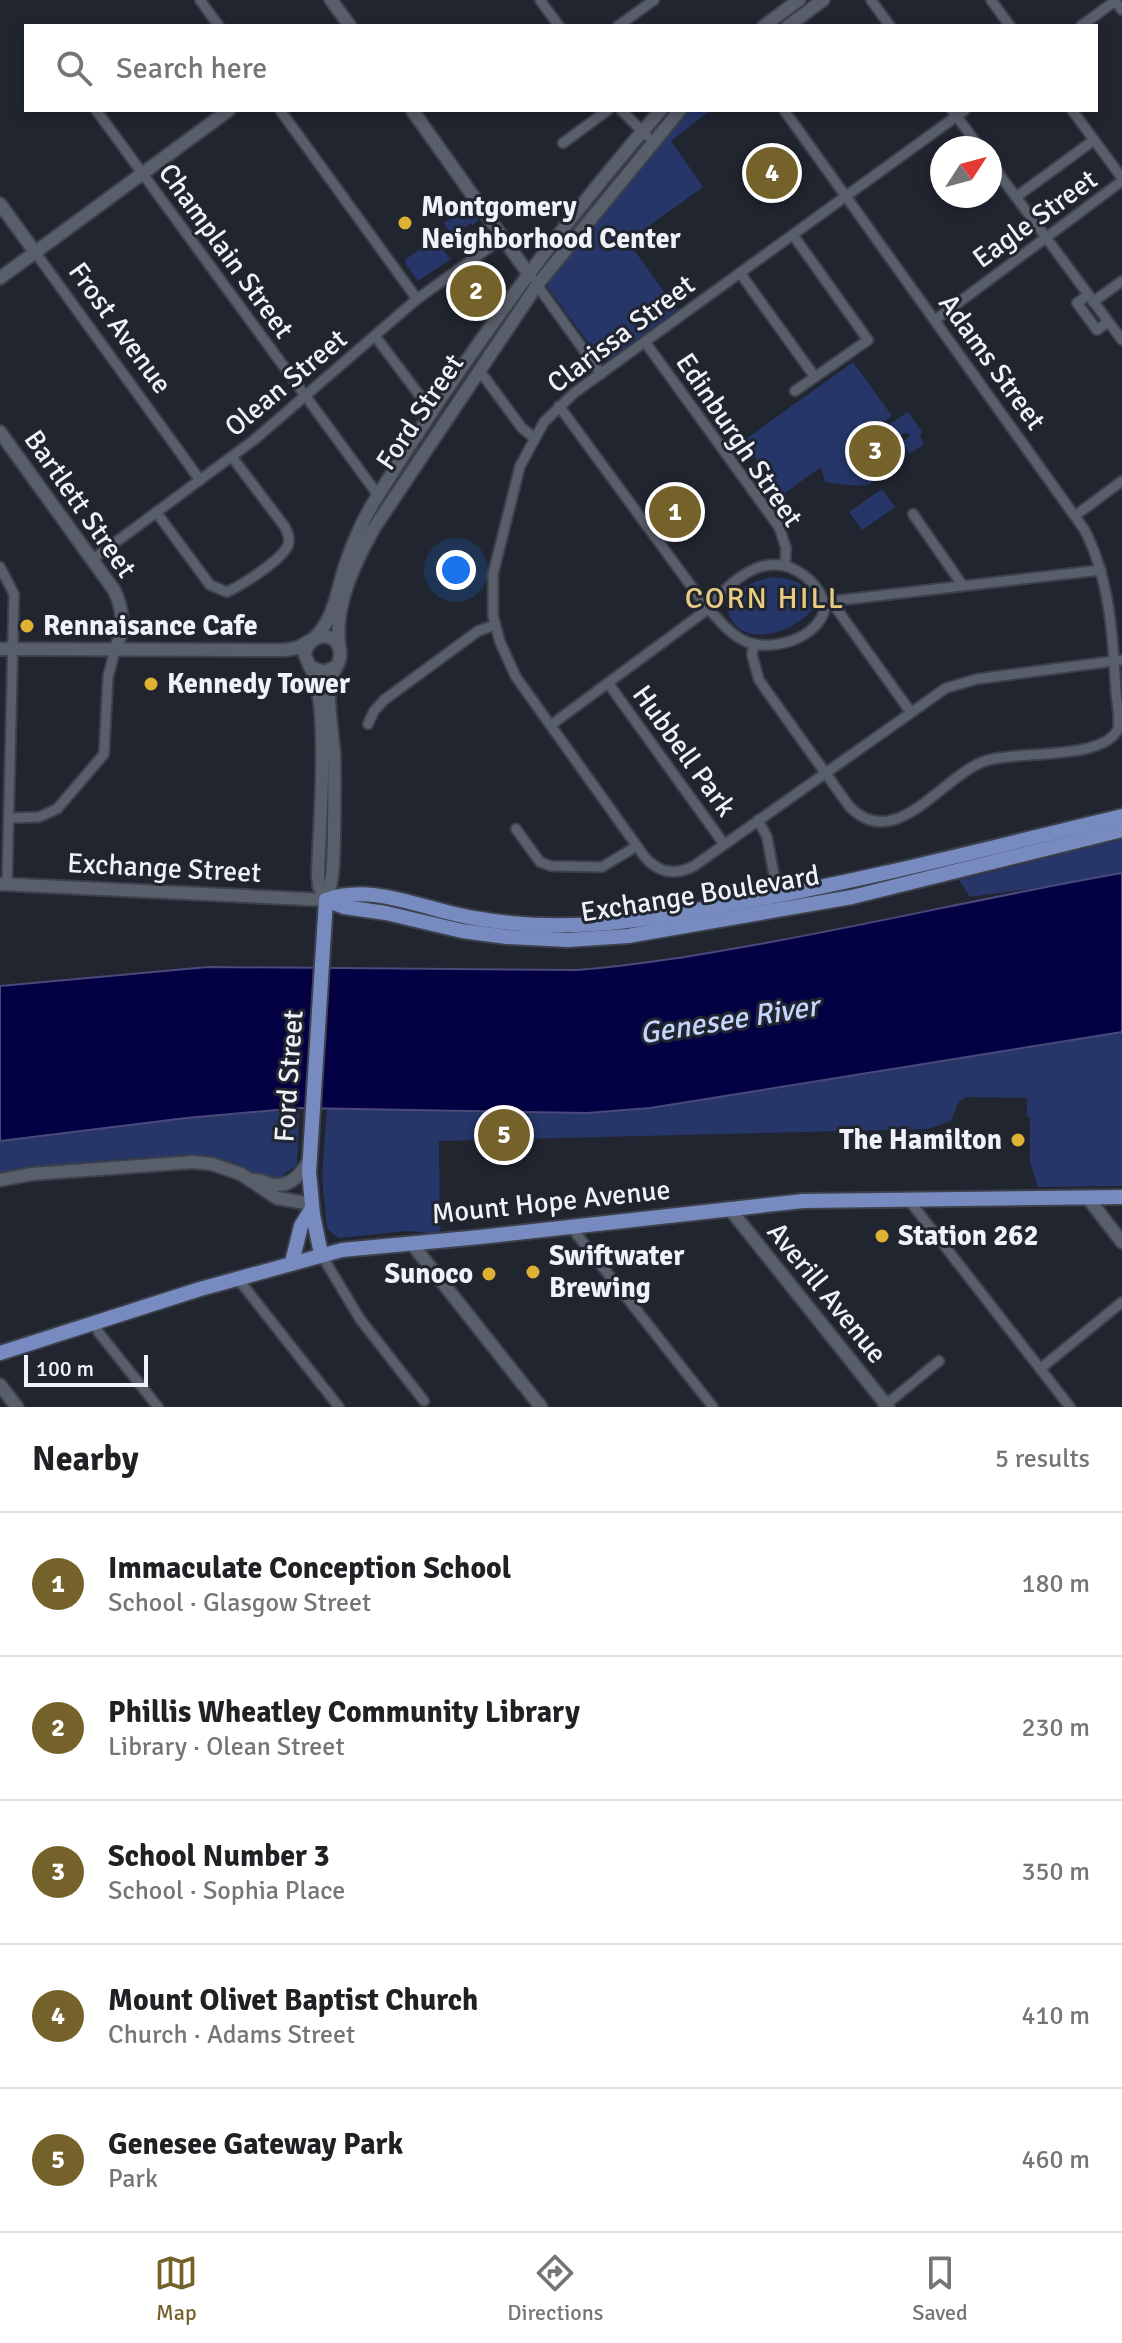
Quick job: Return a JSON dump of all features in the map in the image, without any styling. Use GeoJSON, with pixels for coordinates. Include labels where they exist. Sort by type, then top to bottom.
{"type":"FeatureCollection","features":[{"type":"Feature","properties":{"kind":"main road"},"geometry":{"type":"LineString","coordinates":[[331,0],[346,24]]}},
{"type":"Feature","properties":{"kind":"main road"},"geometry":{"type":"LineString","coordinates":[[767,24],[799,0]]}},
{"type":"Feature","properties":{"kind":"main road"},"geometry":{"type":"LineString","coordinates":[[791,24],[823,0]]}},
{"type":"Feature","properties":{"kind":"main road"},"geometry":{"type":"LineString","coordinates":[[0,278],[226,112]]}},
{"type":"Feature","properties":{"kind":"main road"},"geometry":{"type":"LineString","coordinates":[[413,112],[537,285]]}},
{"type":"Feature","properties":{"kind":"main road","name":"Ford Street"},"geometry":{"type":"LineString","coordinates":[[312,640],[329,618],[350,552],[378,495],[528,273],[659,112]]}},
{"type":"Feature","properties":{"kind":"main road","name":"Ford Street"},"geometry":{"type":"LineString","coordinates":[[340,651],[338,623],[354,569],[366,542],[537,285],[678,112]]}},
{"type":"Feature","properties":{"kind":"main road","name":"Frost Avenue"},"geometry":{"type":"LineString","coordinates":[[0,204],[35,252]]}},
{"type":"Feature","properties":{"kind":"main road","name":"Bartlett Street"},"geometry":{"type":"LineString","coordinates":[[0,432],[114,590],[120,605],[121,629],[115,650]]}},
{"type":"Feature","properties":{"kind":"main road"},"geometry":{"type":"LineString","coordinates":[[0,649],[293,657],[324,672],[337,666],[340,651],[331,638],[323,636],[292,649],[188,652]]}},
{"type":"Feature","properties":{"kind":"main road"},"geometry":{"type":"LineString","coordinates":[[309,665],[305,652],[312,640]]}},
{"type":"Feature","properties":{"kind":"main road","name":"Ford Street"},"geometry":{"type":"LineString","coordinates":[[309,665],[320,697],[318,875],[326,900]]}},
{"type":"Feature","properties":{"kind":"main road","name":"Ford Street"},"geometry":{"type":"LineString","coordinates":[[321,1254],[312,1206],[310,1154],[326,900],[332,879],[334,769],[329,683],[337,666]]}},
{"type":"Feature","properties":{"kind":"main road","name":"Exchange Boulevard"},"geometry":{"type":"LineString","coordinates":[[326,900],[344,907],[386,913],[462,931],[552,940],[643,934],[779,903],[1122,816]]}},
{"type":"Feature","properties":{"kind":"main road","name":"Exchange Boulevard"},"geometry":{"type":"LineString","coordinates":[[326,900],[354,894],[490,921],[581,925],[852,897],[1122,830]]}},
{"type":"Feature","properties":{"kind":"main road","name":"Exchange Street"},"geometry":{"type":"LineString","coordinates":[[4,884],[326,900]]}},
{"type":"Feature","properties":{"kind":"main road"},"geometry":{"type":"LineString","coordinates":[[252,1180],[289,1183],[298,1177],[310,1154]]}},
{"type":"Feature","properties":{"kind":"main road"},"geometry":{"type":"LineString","coordinates":[[0,1180],[45,1172],[193,1162],[220,1166],[252,1180],[277,1198],[312,1206],[301,1226],[292,1262]]}},
{"type":"Feature","properties":{"kind":"main road"},"geometry":{"type":"LineString","coordinates":[[1087,1197],[1122,1242]]}},
{"type":"Feature","properties":{"kind":"main road","name":"Mount Hope Avenue"},"geometry":{"type":"LineString","coordinates":[[0,1353],[292,1262],[342,1250],[803,1201],[1122,1197]]}},
{"type":"Feature","properties":{"kind":"main road","name":"Averill Avenue"},"geometry":{"type":"LineString","coordinates":[[729,1208],[885,1406]]}},
{"type":"Feature","properties":{"kind":"main road"},"geometry":{"type":"LineString","coordinates":[[412,1244],[541,1407]]}},
{"type":"Feature","properties":{"kind":"main road"},"geometry":{"type":"LineString","coordinates":[[0,1385],[17,1407]]}},
{"type":"Feature","properties":{"kind":"street"},"geometry":{"type":"LineString","coordinates":[[200,0],[218,24]]}},
{"type":"Feature","properties":{"kind":"street"},"geometry":{"type":"LineString","coordinates":[[540,0],[558,24]]}},
{"type":"Feature","properties":{"kind":"street"},"geometry":{"type":"LineString","coordinates":[[621,24],[654,0]]}},
{"type":"Feature","properties":{"kind":"street"},"geometry":{"type":"LineString","coordinates":[[871,0],[889,24]]}},
{"type":"Feature","properties":{"kind":"street"},"geometry":{"type":"LineString","coordinates":[[991,0],[1009,24]]}},
{"type":"Feature","properties":{"kind":"street"},"geometry":{"type":"LineString","coordinates":[[1084,24],[1115,0],[1122,10]]}},
{"type":"Feature","properties":{"kind":"street","name":"Champlain Street"},"geometry":{"type":"LineString","coordinates":[[97,112],[378,495]]}},
{"type":"Feature","properties":{"kind":"street"},"geometry":{"type":"LineString","coordinates":[[281,112],[417,299]]}},
{"type":"Feature","properties":{"kind":"street"},"geometry":{"type":"LineString","coordinates":[[563,143],[605,112]]}},
{"type":"Feature","properties":{"kind":"street"},"geometry":{"type":"LineString","coordinates":[[623,112],[653,142]]}},
{"type":"Feature","properties":{"kind":"street","name":"Adams Street"},"geometry":{"type":"LineString","coordinates":[[754,644],[752,655],[759,680],[856,813],[866,819],[887,822],[913,811],[986,761],[1101,745],[1115,735],[1119,723],[1118,660],[1101,570],[1076,515],[785,112]]}},
{"type":"Feature","properties":{"kind":"street"},"geometry":{"type":"LineString","coordinates":[[958,112],[973,136]]}},
{"type":"Feature","properties":{"kind":"street","name":"Clarissa Street"},"geometry":{"type":"LineString","coordinates":[[958,112],[559,406],[533,437],[517,473],[494,567],[491,591],[495,625],[511,668],[637,846],[651,865],[673,872],[694,866],[946,688],[966,681],[1118,660]]}},
{"type":"Feature","properties":{"kind":"street"},"geometry":{"type":"LineString","coordinates":[[1073,112],[1122,180]]}},
{"type":"Feature","properties":{"kind":"street"},"geometry":{"type":"LineString","coordinates":[[1016,197],[1094,140]]}},
{"type":"Feature","properties":{"kind":"street"},"geometry":{"type":"LineString","coordinates":[[1002,178],[1122,340]]}},
{"type":"Feature","properties":{"kind":"street","name":"Eagle Street"},"geometry":{"type":"LineString","coordinates":[[935,320],[1122,180]]}},
{"type":"Feature","properties":{"kind":"street"},"geometry":{"type":"LineString","coordinates":[[793,235],[868,340],[795,391]]}},
{"type":"Feature","properties":{"kind":"street","name":"Olean Street"},"geometry":{"type":"LineString","coordinates":[[93,559],[232,457],[417,299],[504,237]]}},
{"type":"Feature","properties":{"kind":"street","name":"Frost Avenue"},"geometry":{"type":"LineString","coordinates":[[35,252],[200,480]]}},
{"type":"Feature","properties":{"kind":"street"},"geometry":{"type":"LineString","coordinates":[[740,273],[815,377]]}},
{"type":"Feature","properties":{"kind":"street"},"geometry":{"type":"LineString","coordinates":[[1108,322],[1097,330],[1077,303],[1122,281]]}},
{"type":"Feature","properties":{"kind":"street"},"geometry":{"type":"LineString","coordinates":[[537,285],[601,374]]}},
{"type":"Feature","properties":{"kind":"street"},"geometry":{"type":"LineString","coordinates":[[375,336],[433,413]]}},
{"type":"Feature","properties":{"kind":"street","name":"Edinburgh Street"},"geometry":{"type":"LineString","coordinates":[[645,342],[779,527],[786,548],[785,566]]}},
{"type":"Feature","properties":{"kind":"street"},"geometry":{"type":"LineString","coordinates":[[479,370],[520,425],[533,437]]}},
{"type":"Feature","properties":{"kind":"street"},"geometry":{"type":"LineString","coordinates":[[559,406],[708,609],[733,634],[754,644],[782,643],[808,632],[820,622],[828,602]]}},
{"type":"Feature","properties":{"kind":"street"},"geometry":{"type":"LineString","coordinates":[[156,512],[210,585],[227,592],[246,581],[280,556],[287,548],[289,537],[285,527],[232,457]]}},
{"type":"Feature","properties":{"kind":"street"},"geometry":{"type":"LineString","coordinates":[[1076,515],[1122,481]]}},
{"type":"Feature","properties":{"kind":"street"},"geometry":{"type":"LineString","coordinates":[[913,514],[963,586]]}},
{"type":"Feature","properties":{"kind":"street"},"geometry":{"type":"LineString","coordinates":[[551,725],[708,609],[745,572],[767,565],[785,566],[807,578],[816,587],[910,711]]}},
{"type":"Feature","properties":{"kind":"street"},"geometry":{"type":"LineString","coordinates":[[0,567],[14,594],[10,818],[4,884]]}},
{"type":"Feature","properties":{"kind":"street"},"geometry":{"type":"LineString","coordinates":[[828,602],[1101,570]]}},
{"type":"Feature","properties":{"kind":"street"},"geometry":{"type":"LineString","coordinates":[[368,724],[384,700],[478,631],[495,625]]}},
{"type":"Feature","properties":{"kind":"street"},"geometry":{"type":"LineString","coordinates":[[10,818],[49,815],[104,754],[108,677],[115,650]]}},
{"type":"Feature","properties":{"kind":"street","name":"Hubbell Park"},"geometry":{"type":"LineString","coordinates":[[608,683],[724,844]]}},
{"type":"Feature","properties":{"kind":"street"},"geometry":{"type":"LineString","coordinates":[[758,820],[767,837],[779,903]]}},
{"type":"Feature","properties":{"kind":"street"},"geometry":{"type":"LineString","coordinates":[[516,829],[538,860],[548,866],[602,867],[637,846]]}},
{"type":"Feature","properties":{"kind":"street"},"geometry":{"type":"LineString","coordinates":[[908,1199],[1070,1407]]}},
{"type":"Feature","properties":{"kind":"street"},"geometry":{"type":"LineString","coordinates":[[571,1227],[713,1407]]}},
{"type":"Feature","properties":{"kind":"street"},"geometry":{"type":"LineString","coordinates":[[321,1254],[360,1319],[424,1401]]}},
{"type":"Feature","properties":{"kind":"street"},"geometry":{"type":"LineString","coordinates":[[238,1279],[339,1407]]}},
{"type":"Feature","properties":{"kind":"street"},"geometry":{"type":"LineString","coordinates":[[1040,1369],[1122,1302]]}},
{"type":"Feature","properties":{"kind":"street"},"geometry":{"type":"LineString","coordinates":[[95,1323],[99,1333],[158,1407]]}},
{"type":"Feature","properties":{"kind":"street"},"geometry":{"type":"LineString","coordinates":[[885,1406],[939,1361]]}},
{"type":"Feature","properties":{"kind":"shaded area"},"geometry":{"type":"Polygon","coordinates":[[[685,112],[708,112],[671,141],[703,187],[639,233],[644,241],[632,247],[677,310],[608,360],[601,360],[548,288],[547,280],[685,112]]]}},
{"type":"Feature","properties":{"kind":"shaded area"},"geometry":{"type":"Polygon","coordinates":[[[469,206],[479,220],[452,236],[444,223],[469,206]]]}},
{"type":"Feature","properties":{"kind":"shaded area"},"geometry":{"type":"Polygon","coordinates":[[[434,240],[451,259],[418,281],[405,263],[406,259],[434,240]]]}},
{"type":"Feature","properties":{"kind":"shaded area"},"geometry":{"type":"Polygon","coordinates":[[[853,362],[892,416],[866,435],[874,455],[876,477],[866,485],[856,486],[825,482],[821,467],[782,495],[743,441],[853,362]]]}},
{"type":"Feature","properties":{"kind":"shaded area"},"geometry":{"type":"Polygon","coordinates":[[[908,412],[922,432],[920,437],[924,444],[909,454],[902,442],[911,435],[904,433],[892,443],[881,442],[876,433],[908,412]]]}},
{"type":"Feature","properties":{"kind":"shaded area"},"geometry":{"type":"Polygon","coordinates":[[[882,489],[895,507],[862,530],[849,512],[882,489]]]}},
{"type":"Feature","properties":{"kind":"shaded area"},"geometry":{"type":"Polygon","coordinates":[[[773,577],[801,584],[810,593],[814,608],[794,625],[781,631],[755,634],[744,631],[734,624],[728,612],[731,604],[744,587],[773,577]]]}},
{"type":"Feature","properties":{"kind":"shaded area"},"geometry":{"type":"Polygon","coordinates":[[[1122,839],[1122,876],[970,897],[959,880],[1122,839]]]}},
{"type":"Feature","properties":{"kind":"shaded area"},"geometry":{"type":"Polygon","coordinates":[[[1122,1032],[1122,1186],[1038,1187],[1030,1162],[1027,1098],[967,1097],[959,1101],[951,1121],[928,1129],[439,1141],[440,1234],[407,1231],[339,1238],[327,1229],[322,1177],[327,1108],[587,1113],[650,1108],[1122,1032]]]}},
{"type":"Feature","properties":{"kind":"shaded area"},"geometry":{"type":"Polygon","coordinates":[[[299,1108],[297,1165],[283,1175],[287,1180],[274,1181],[233,1164],[201,1156],[122,1159],[0,1172],[0,1141],[186,1118],[299,1108]]]}},
{"type":"Feature","properties":{"kind":"water","name":"Genesee River"},"geometry":{"type":"Polygon","coordinates":[[[1122,873],[1122,1032],[650,1108],[587,1113],[299,1108],[186,1118],[0,1141],[0,986],[208,967],[602,968],[776,941],[1122,873]]]}},
{"type":"Feature","properties":{"kind":"place","name":"Mount Olivet Baptist Church"},"geometry":{"type":"Point","coordinates":[772,173]}},
{"type":"Feature","properties":{"kind":"place","name":"Montgomery Neighborhood Center"},"geometry":{"type":"Point","coordinates":[405,223]}},
{"type":"Feature","properties":{"kind":"place","name":"Phillis Wheatley Community Library"},"geometry":{"type":"Point","coordinates":[476,291]}},
{"type":"Feature","properties":{"kind":"place","name":"School Number 3"},"geometry":{"type":"Point","coordinates":[875,451]}},
{"type":"Feature","properties":{"kind":"place","name":"Immaculate Conception School"},"geometry":{"type":"Point","coordinates":[675,512]}},
{"type":"Feature","properties":{"kind":"place","name":"Rennaisance Cafe"},"geometry":{"type":"Point","coordinates":[27,626]}},
{"type":"Feature","properties":{"kind":"place","name":"Kennedy Tower"},"geometry":{"type":"Point","coordinates":[151,684]}},
{"type":"Feature","properties":{"kind":"place","name":"Genesee Gateway Park"},"geometry":{"type":"Point","coordinates":[504,1135]}},
{"type":"Feature","properties":{"kind":"place","name":"The Hamilton"},"geometry":{"type":"Point","coordinates":[1018,1140]}},
{"type":"Feature","properties":{"kind":"place","name":"Station 262"},"geometry":{"type":"Point","coordinates":[882,1236]}},
{"type":"Feature","properties":{"kind":"place","name":"Swiftwater Brewing"},"geometry":{"type":"Point","coordinates":[533,1272]}},
{"type":"Feature","properties":{"kind":"place","name":"Sunoco"},"geometry":{"type":"Point","coordinates":[489,1274]}},
{"type":"Feature","properties":{"kind":"district","name":"CORN HILL"},"geometry":{"type":"Point","coordinates":[765,598]}}]}
